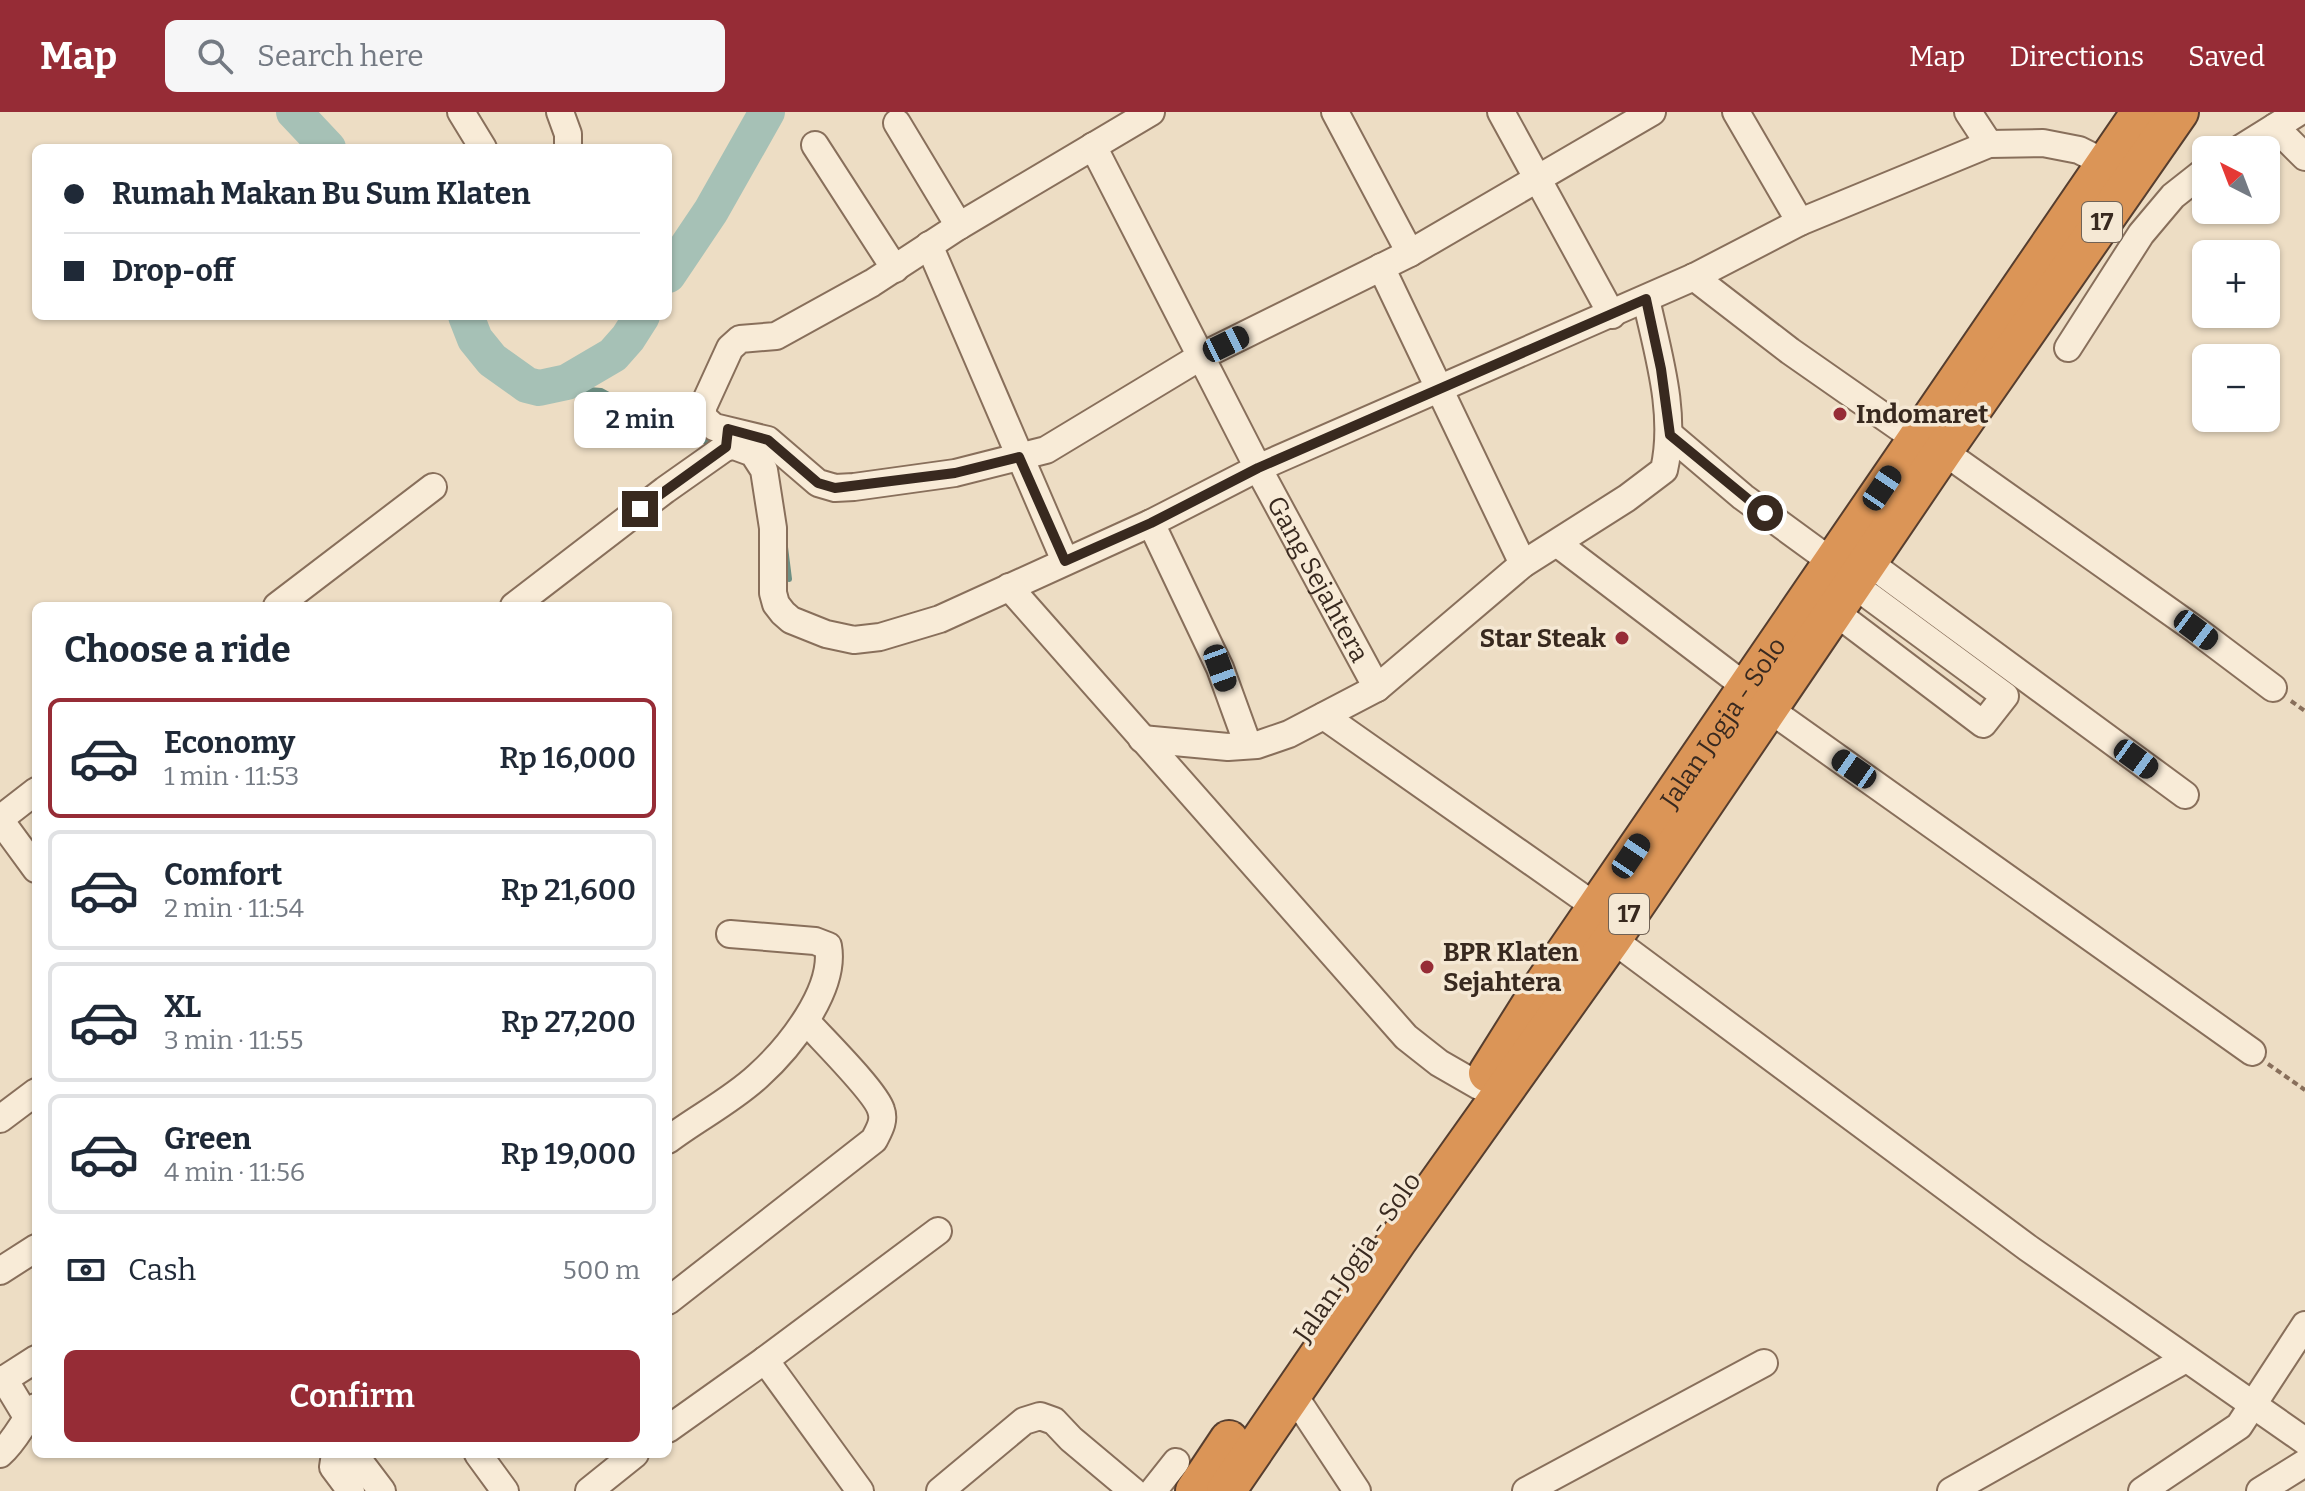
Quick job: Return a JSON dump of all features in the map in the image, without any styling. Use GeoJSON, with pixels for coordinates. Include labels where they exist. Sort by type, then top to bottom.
{"type":"FeatureCollection","features":[{"type":"Feature","properties":{"kind":"highway","name":"Jalan Jogja - Solo"},"geometry":{"type":"LineString","coordinates":[[1758,698],[1847,580],[1929,445],[2012,324],[2105,163],[2141,112]]}},
{"type":"Feature","properties":{"kind":"highway","name":"17"},"geometry":{"type":"LineString","coordinates":[[2012,324],[2179,112]]}},
{"type":"Feature","properties":{"kind":"highway","name":"Jalan Jogja - Solo"},"geometry":{"type":"LineString","coordinates":[[1226,1491],[1397,1241],[1604,923],[1758,698],[1847,580]]}},
{"type":"Feature","properties":{"kind":"highway","name":"Jalan Jogja - Solo"},"geometry":{"type":"LineString","coordinates":[[1185,1477],[1323,1304],[1479,1086],[1604,923]]}},
{"type":"Feature","properties":{"kind":"street"},"geometry":{"type":"LineString","coordinates":[[461,112],[481,144]]}},
{"type":"Feature","properties":{"kind":"street"},"geometry":{"type":"LineString","coordinates":[[560,112],[568,134],[568,144]]}},
{"type":"Feature","properties":{"kind":"street"},"geometry":{"type":"LineString","coordinates":[[1151,112],[959,226],[895,269],[776,336],[740,339],[730,348],[703,407],[703,417],[734,446],[753,453],[764,470],[773,528],[773,593],[776,604],[791,620],[826,634],[854,640],[880,637],[940,619],[1151,523],[1258,468],[1612,315],[1800,222],[1989,144],[2043,143],[2079,150],[2105,163]]}},
{"type":"Feature","properties":{"kind":"street"},"geometry":{"type":"LineString","coordinates":[[1335,112],[1410,253]]}},
{"type":"Feature","properties":{"kind":"street"},"geometry":{"type":"LineString","coordinates":[[1501,112],[1612,315]]}},
{"type":"Feature","properties":{"kind":"street"},"geometry":{"type":"LineString","coordinates":[[519,602],[727,439],[768,440],[818,483],[835,488],[955,473],[1046,450],[1200,357],[1410,253],[1652,112]]}},
{"type":"Feature","properties":{"kind":"street"},"geometry":{"type":"LineString","coordinates":[[1736,112],[1800,222]]}},
{"type":"Feature","properties":{"kind":"street"},"geometry":{"type":"LineString","coordinates":[[1968,112],[1989,144]]}},
{"type":"Feature","properties":{"kind":"street"},"geometry":{"type":"LineString","coordinates":[[2261,136],[2299,112]]}},
{"type":"Feature","properties":{"kind":"street"},"geometry":{"type":"LineString","coordinates":[[897,123],[959,226]]}},
{"type":"Feature","properties":{"kind":"street"},"geometry":{"type":"LineString","coordinates":[[2275,127],[2305,157]]}},
{"type":"Feature","properties":{"kind":"street"},"geometry":{"type":"LineString","coordinates":[[815,145],[895,269]]}},
{"type":"Feature","properties":{"kind":"street","name":"Gang Sejahtera"},"geometry":{"type":"LineString","coordinates":[[1093,146],[1258,468],[1377,688]]}},
{"type":"Feature","properties":{"kind":"street"},"geometry":{"type":"LineString","coordinates":[[2068,348],[2141,234],[2173,196],[2192,181]]}},
{"type":"Feature","properties":{"kind":"street"},"geometry":{"type":"LineString","coordinates":[[929,245],[1065,561]]}},
{"type":"Feature","properties":{"kind":"street"},"geometry":{"type":"LineString","coordinates":[[1381,267],[1523,564]]}},
{"type":"Feature","properties":{"kind":"street"},"geometry":{"type":"LineString","coordinates":[[1694,277],[1790,351],[2196,630],[2273,688]]}},
{"type":"Feature","properties":{"kind":"street"},"geometry":{"type":"LineString","coordinates":[[1142,739],[1228,747],[1257,745],[1289,734],[1324,716],[1377,688],[1523,564],[1558,544],[1664,470],[1670,435],[1661,369],[1646,299]]}},
{"type":"Feature","properties":{"kind":"street"},"geometry":{"type":"LineString","coordinates":[[1670,435],[1847,580],[2005,696],[1983,724],[1847,580]]}},
{"type":"Feature","properties":{"kind":"street"},"geometry":{"type":"LineString","coordinates":[[282,602],[433,487]]}},
{"type":"Feature","properties":{"kind":"street"},"geometry":{"type":"LineString","coordinates":[[1151,523],[1220,668],[1248,745]]}},
{"type":"Feature","properties":{"kind":"street"},"geometry":{"type":"LineString","coordinates":[[1558,544],[1758,698],[2252,1052]]}},
{"type":"Feature","properties":{"kind":"street"},"geometry":{"type":"LineString","coordinates":[[1847,580],[2185,795]]}},
{"type":"Feature","properties":{"kind":"street"},"geometry":{"type":"LineString","coordinates":[[1009,587],[1406,1037],[1439,1063],[1479,1086]]}},
{"type":"Feature","properties":{"kind":"street"},"geometry":{"type":"LineString","coordinates":[[1324,716],[1604,923],[2028,1248],[2305,1441]]}},
{"type":"Feature","properties":{"kind":"street"},"geometry":{"type":"LineString","coordinates":[[32,794],[0,820],[32,864]]}},
{"type":"Feature","properties":{"kind":"street"},"geometry":{"type":"LineString","coordinates":[[672,1137],[758,1076],[806,1021],[825,981],[831,959],[828,946],[815,941],[730,934]]}},
{"type":"Feature","properties":{"kind":"street"},"geometry":{"type":"LineString","coordinates":[[672,1298],[874,1140],[882,1126],[881,1109],[806,1021]]}},
{"type":"Feature","properties":{"kind":"street"},"geometry":{"type":"LineString","coordinates":[[0,1119],[32,1095]]}},
{"type":"Feature","properties":{"kind":"street"},"geometry":{"type":"LineString","coordinates":[[672,1426],[938,1231]]}},
{"type":"Feature","properties":{"kind":"street"},"geometry":{"type":"LineString","coordinates":[[0,1271],[32,1251]]}},
{"type":"Feature","properties":{"kind":"street"},"geometry":{"type":"LineString","coordinates":[[2142,1491],[2239,1426],[2305,1325]]}},
{"type":"Feature","properties":{"kind":"street"},"geometry":{"type":"LineString","coordinates":[[1951,1491],[2186,1359]]}},
{"type":"Feature","properties":{"kind":"street"},"geometry":{"type":"LineString","coordinates":[[765,1360],[860,1491]]}},
{"type":"Feature","properties":{"kind":"street"},"geometry":{"type":"LineString","coordinates":[[0,1454],[14,1442],[32,1412],[2,1380],[32,1361]]}},
{"type":"Feature","properties":{"kind":"street"},"geometry":{"type":"LineString","coordinates":[[1526,1491],[1764,1363]]}},
{"type":"Feature","properties":{"kind":"street"},"geometry":{"type":"LineString","coordinates":[[1293,1394],[1357,1491]]}},
{"type":"Feature","properties":{"kind":"street"},"geometry":{"type":"LineString","coordinates":[[940,1491],[1024,1421],[1040,1416],[1054,1421],[1133,1491]]}},
{"type":"Feature","properties":{"kind":"street"},"geometry":{"type":"LineString","coordinates":[[334,1458],[333,1467],[351,1491]]}},
{"type":"Feature","properties":{"kind":"street"},"geometry":{"type":"LineString","coordinates":[[357,1458],[382,1491]]}},
{"type":"Feature","properties":{"kind":"street"},"geometry":{"type":"LineString","coordinates":[[481,1458],[505,1491]]}},
{"type":"Feature","properties":{"kind":"street"},"geometry":{"type":"LineString","coordinates":[[589,1491],[630,1458]]}},
{"type":"Feature","properties":{"kind":"street"},"geometry":{"type":"LineString","coordinates":[[2260,1491],[2305,1463]]}},
{"type":"Feature","properties":{"kind":"street"},"geometry":{"type":"LineString","coordinates":[[1153,1491],[1185,1477]]}},
{"type":"Feature","properties":{"kind":"path"},"geometry":{"type":"LineString","coordinates":[[2252,1052],[2305,1090]]}},
{"type":"Feature","properties":{"kind":"waterway"},"geometry":{"type":"LineString","coordinates":[[294,112],[324,144]]}},
{"type":"Feature","properties":{"kind":"waterway"},"geometry":{"type":"LineString","coordinates":[[672,269],[711,211],[767,112]]}},
{"type":"Feature","properties":{"kind":"waterway"},"geometry":{"type":"LineString","coordinates":[[468,320],[475,339],[492,360],[527,385],[539,388],[567,382],[613,355],[639,320]]}},
{"type":"Feature","properties":{"kind":"waterway"},"geometry":{"type":"LineString","coordinates":[[552,387],[601,391],[691,440],[719,442]]}},
{"type":"Feature","properties":{"kind":"waterway"},"geometry":{"type":"LineString","coordinates":[[785,547],[789,579]]}},
{"type":"Feature","properties":{"kind":"place","name":"Indomaret"},"geometry":{"type":"Point","coordinates":[1840,414]}},
{"type":"Feature","properties":{"kind":"place","name":"Star Steak"},"geometry":{"type":"Point","coordinates":[1622,638]}},
{"type":"Feature","properties":{"kind":"place","name":"BPR Klaten Sejahtera"},"geometry":{"type":"Point","coordinates":[1427,967]}},
{"type":"Feature","properties":{"kind":"route"},"geometry":{"type":"LineString","coordinates":[[640,509],[726,447],[728,429],[768,440],[818,483],[835,488],[955,473],[1019,457],[1065,561],[1151,523],[1258,468],[1646,299],[1661,369],[1670,435],[1765,513]]}}]}
